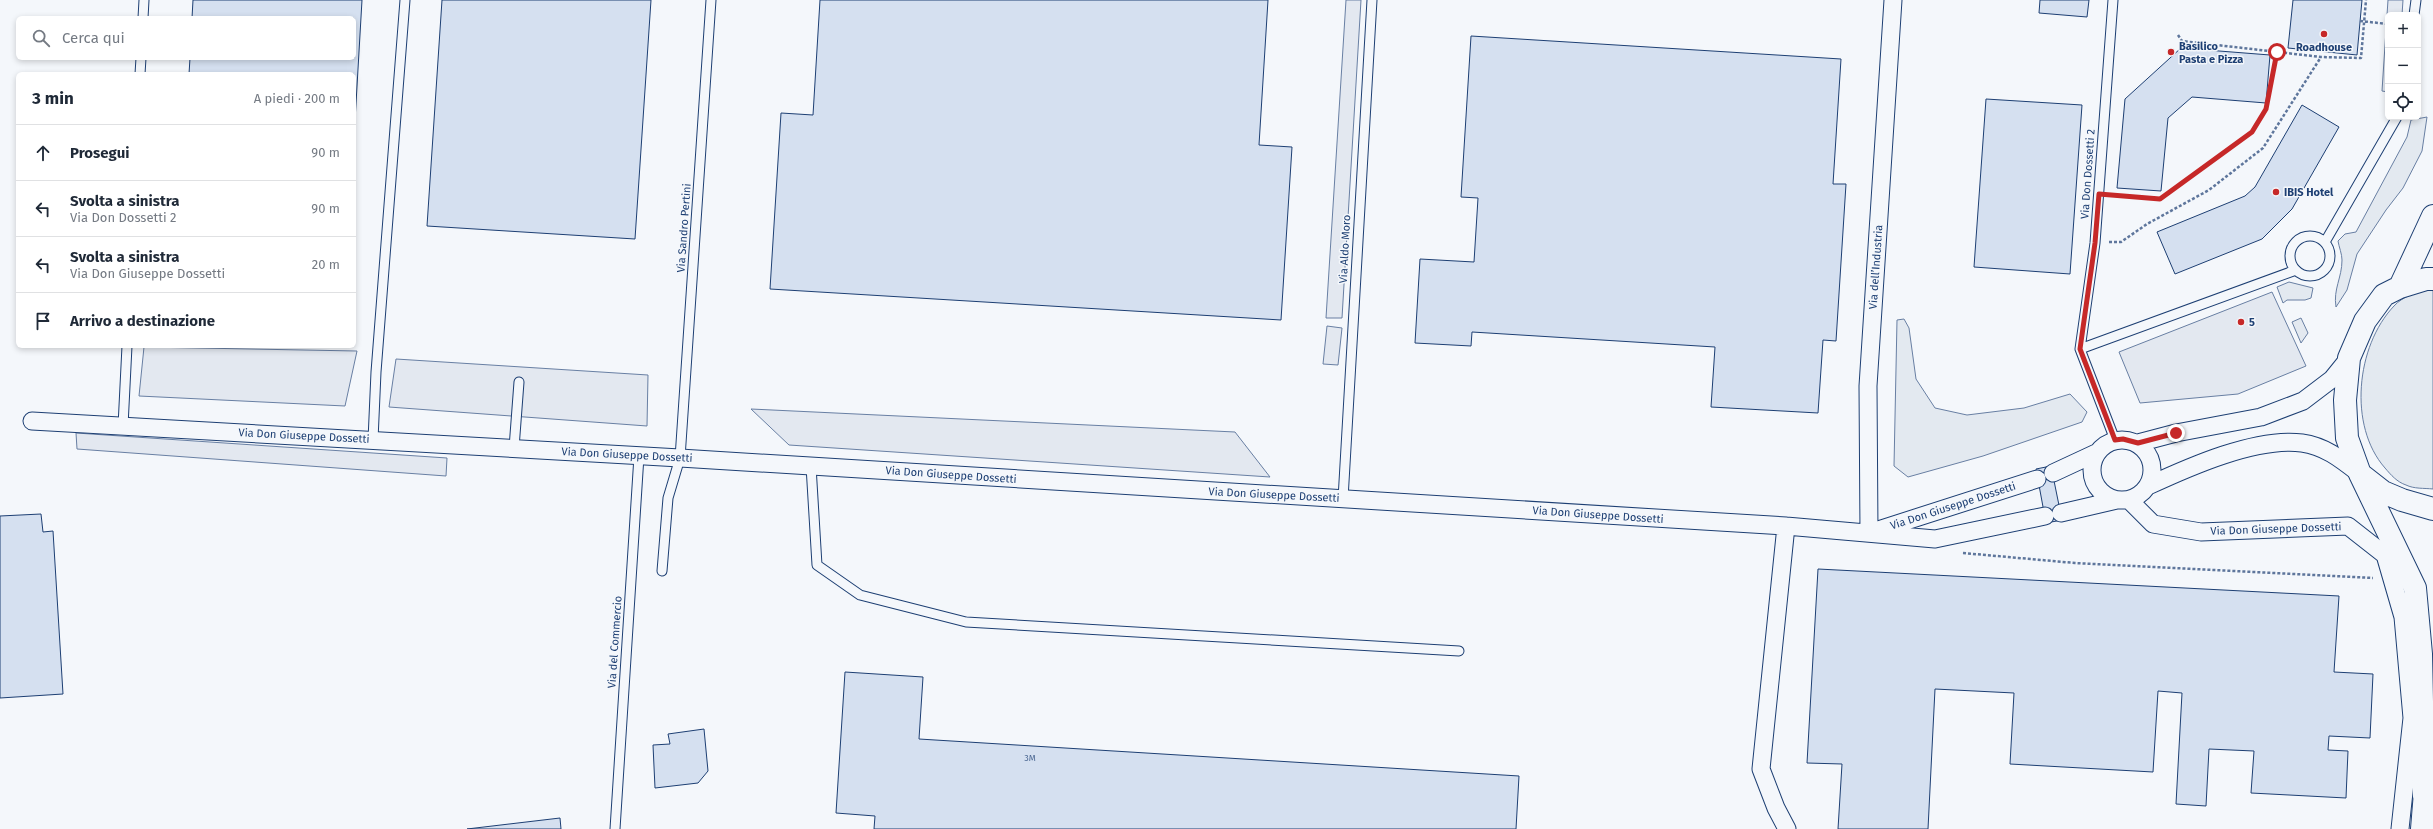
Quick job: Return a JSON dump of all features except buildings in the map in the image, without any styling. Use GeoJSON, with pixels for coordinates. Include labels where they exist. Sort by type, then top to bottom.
{"type":"FeatureCollection","features":[{"type":"Feature","properties":{"kind":"main road"},"geometry":{"type":"LineString","coordinates":[[2400,287],[2433,216]]}},
{"type":"Feature","properties":{"kind":"main road"},"geometry":{"type":"LineString","coordinates":[[2424,796],[2422,654],[2415,588],[2360,474],[2347,438],[2345,400],[2349,358],[2365,321],[2384,295],[2400,287],[2426,279],[2433,279]]}},
{"type":"Feature","properties":{"kind":"main road"},"geometry":{"type":"LineString","coordinates":[[2360,474],[2383,492],[2402,500],[2433,509]]}},
{"type":"Feature","properties":{"kind":"main road"},"geometry":{"type":"LineString","coordinates":[[2422,829],[2433,707]]}},
{"type":"Feature","properties":{"kind":"street","name":"Via dell’Industria"},"geometry":{"type":"LineString","coordinates":[[1869,533],[1868,386],[1892,0]]}},
{"type":"Feature","properties":{"kind":"street"},"geometry":{"type":"LineString","coordinates":[[2138,443],[2176,433],[2261,417],[2303,401],[2332,379],[2349,358]]}},
{"type":"Feature","properties":{"kind":"street","name":"Via Don Giuseppe Dossetti"},"geometry":{"type":"LineString","coordinates":[[32,421],[514,448],[1786,526],[1935,539],[2045,516]]}},
{"type":"Feature","properties":{"kind":"street"},"geometry":{"type":"LineString","coordinates":[[2053,473],[2096,453],[2101,447],[2115,440],[2123,439],[2138,443],[2146,450],[2153,467],[2148,486]]}},
{"type":"Feature","properties":{"kind":"street"},"geometry":{"type":"LineString","coordinates":[[2061,513],[2137,497],[2148,486],[2191,466],[2272,442],[2303,443],[2332,452],[2360,474]]}},
{"type":"Feature","properties":{"kind":"street","name":"Via Don Giuseppe Dossetti"},"geometry":{"type":"LineString","coordinates":[[2096,453],[2092,463],[2094,482],[2108,497],[2123,500],[2153,524],[2201,532],[2348,526],[2385,555],[2403,617],[2412,718],[2400,829]]}},
{"type":"Feature","properties":{"kind":"street","name":"Via Don Giuseppe Dossetti"},"geometry":{"type":"LineString","coordinates":[[1869,533],[2037,479]]}},
{"type":"Feature","properties":{"kind":"street"},"geometry":{"type":"LineString","coordinates":[[1786,526],[1761,768],[1776,808],[1787,829]]}},
{"type":"Feature","properties":{"kind":"lane"},"geometry":{"type":"LineString","coordinates":[[143,16],[144,0]]}},
{"type":"Feature","properties":{"kind":"lane"},"geometry":{"type":"LineString","coordinates":[[373,440],[376,372],[405,0]]}},
{"type":"Feature","properties":{"kind":"lane","name":"Via Sandro Pertini"},"geometry":{"type":"LineString","coordinates":[[662,571],[668,498],[680,458],[711,0]]}},
{"type":"Feature","properties":{"kind":"lane","name":"Via Aldo Moro"},"geometry":{"type":"LineString","coordinates":[[1343,499],[1372,0]]}},
{"type":"Feature","properties":{"kind":"lane","name":"Via Don Dossetti 2"},"geometry":{"type":"LineString","coordinates":[[2113,0],[2095,243],[2080,349],[2115,440]]}},
{"type":"Feature","properties":{"kind":"lane"},"geometry":{"type":"LineString","coordinates":[[2414,12],[2416,0]]}},
{"type":"Feature","properties":{"kind":"lane"},"geometry":{"type":"LineString","coordinates":[[140,72],[141,60]]}},
{"type":"Feature","properties":{"kind":"lane"},"geometry":{"type":"LineString","coordinates":[[2325,242],[2395,120]]}},
{"type":"Feature","properties":{"kind":"lane"},"geometry":{"type":"LineString","coordinates":[[2307,236],[2314,236],[2325,242],[2331,255],[2325,270],[2308,276],[2296,270],[2290,255],[2297,241],[2307,236]]}},
{"type":"Feature","properties":{"kind":"lane"},"geometry":{"type":"LineString","coordinates":[[2080,349],[2296,270]]}},
{"type":"Feature","properties":{"kind":"lane"},"geometry":{"type":"LineString","coordinates":[[123,426],[127,348]]}},
{"type":"Feature","properties":{"kind":"lane"},"geometry":{"type":"LineString","coordinates":[[514,448],[519,382]]}},
{"type":"Feature","properties":{"kind":"lane","name":"Via del Commercio"},"geometry":{"type":"LineString","coordinates":[[615,829],[638,456]]}},
{"type":"Feature","properties":{"kind":"lane"},"geometry":{"type":"LineString","coordinates":[[811,466],[817,564],[860,595],[966,622],[1459,651]]}},
{"type":"Feature","properties":{"kind":"path"},"geometry":{"type":"LineString","coordinates":[[2178,35],[2182,41],[2321,57],[2361,58],[2366,0]]}},
{"type":"Feature","properties":{"kind":"path"},"geometry":{"type":"LineString","coordinates":[[2360,21],[2385,24]]}},
{"type":"Feature","properties":{"kind":"path"},"geometry":{"type":"LineString","coordinates":[[2099,194],[2160,199],[2252,132],[2266,109],[2277,52]]}},
{"type":"Feature","properties":{"kind":"path"},"geometry":{"type":"LineString","coordinates":[[2095,243],[2121,242],[2147,224],[2209,190],[2262,148],[2321,57]]}},
{"type":"Feature","properties":{"kind":"path"},"geometry":{"type":"LineString","coordinates":[[1959,553],[2075,563],[2392,580]]}},
{"type":"Feature","properties":{"kind":"shaded area"},"geometry":{"type":"Polygon","coordinates":[[[1346,0],[1361,0],[1342,318],[1326,318],[1346,0]]]}},
{"type":"Feature","properties":{"kind":"shaded area"},"geometry":{"type":"Polygon","coordinates":[[[2388,0],[2403,0],[2402,12],[2387,12],[2388,0]]]}},
{"type":"Feature","properties":{"kind":"shaded area"},"geometry":{"type":"Polygon","coordinates":[[[2385,45],[2385,92],[2382,91],[2385,45]]]}},
{"type":"Feature","properties":{"kind":"shaded area"},"geometry":{"type":"Polygon","coordinates":[[[2427,117],[2422,151],[2403,188],[2386,210],[2357,254],[2347,290],[2336,307],[2335,301],[2342,266],[2342,255],[2338,241],[2345,234],[2356,232],[2407,137],[2411,120],[2421,120],[2421,118],[2427,117]]]}},
{"type":"Feature","properties":{"kind":"shaded area"},"geometry":{"type":"Polygon","coordinates":[[[2289,282],[2313,288],[2311,298],[2305,300],[2287,300],[2283,303],[2277,287],[2289,282]]]}},
{"type":"Feature","properties":{"kind":"shaded area"},"geometry":{"type":"Polygon","coordinates":[[[2429,289],[2433,290],[2433,489],[2416,488],[2403,484],[2387,471],[2373,451],[2365,431],[2361,386],[2371,342],[2381,323],[2394,306],[2401,300],[2410,295],[2429,289]]]}},
{"type":"Feature","properties":{"kind":"shaded area","name":"5"},"geometry":{"type":"Polygon","coordinates":[[[2272,292],[2306,366],[2238,394],[2140,403],[2119,352],[2272,292]]]}},
{"type":"Feature","properties":{"kind":"shaded area"},"geometry":{"type":"Polygon","coordinates":[[[2301,318],[2308,333],[2301,343],[2292,322],[2301,318]]]}},
{"type":"Feature","properties":{"kind":"shaded area"},"geometry":{"type":"Polygon","coordinates":[[[1904,319],[1909,328],[1916,379],[1935,408],[1967,415],[2024,408],[2070,394],[2087,412],[2082,422],[1983,456],[1908,477],[1894,466],[1897,320],[1904,319]]]}},
{"type":"Feature","properties":{"kind":"shaded area"},"geometry":{"type":"Polygon","coordinates":[[[1327,326],[1342,328],[1338,365],[1323,364],[1327,326]]]}},
{"type":"Feature","properties":{"kind":"shaded area"},"geometry":{"type":"Polygon","coordinates":[[[144,348],[357,351],[345,406],[139,396],[144,348]]]}},
{"type":"Feature","properties":{"kind":"shaded area"},"geometry":{"type":"Polygon","coordinates":[[[396,359],[648,375],[647,426],[389,407],[396,359]]]}},
{"type":"Feature","properties":{"kind":"shaded area"},"geometry":{"type":"Polygon","coordinates":[[[751,409],[1235,432],[1270,477],[789,445],[751,409]]]}},
{"type":"Feature","properties":{"kind":"shaded area"},"geometry":{"type":"Polygon","coordinates":[[[76,433],[447,458],[446,476],[77,449],[76,433]]]}},
{"type":"Feature","properties":{"kind":"place","name":"Roadhouse"},"geometry":{"type":"Point","coordinates":[2324,34]}},
{"type":"Feature","properties":{"kind":"place","name":"Basilico Pasta e Pizza"},"geometry":{"type":"Point","coordinates":[2171,52]}},
{"type":"Feature","properties":{"kind":"place","name":"IBIS Hotel"},"geometry":{"type":"Point","coordinates":[2276,192]}},
{"type":"Feature","properties":{"kind":"place","name":"5"},"geometry":{"type":"Point","coordinates":[2241,322]}},
{"type":"Feature","properties":{"kind":"route"},"geometry":{"type":"LineString","coordinates":[[2176,433],[2138,443],[2131,440],[2115,440],[2080,349],[2095,243],[2099,194],[2160,199],[2252,132],[2266,109],[2277,52]]}}]}
